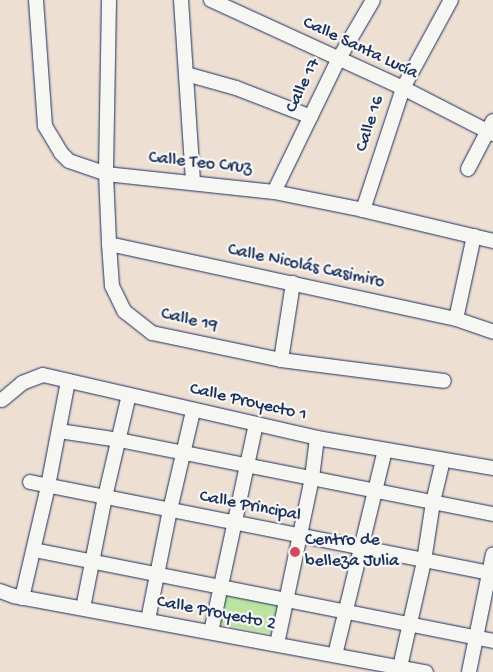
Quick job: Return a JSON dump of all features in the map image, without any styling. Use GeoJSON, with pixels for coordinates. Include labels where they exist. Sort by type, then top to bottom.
{"type":"FeatureCollection","features":[{"type":"Feature","properties":{"kind":"street","name":"Calle Teo Cruz"},"geometry":{"type":"LineString","coordinates":[[36,0],[45,126],[61,153],[69,161],[106,174],[193,181],[274,192],[363,210],[493,241]]}},
{"type":"Feature","properties":{"kind":"street","name":"Calle 19"},"geometry":{"type":"LineString","coordinates":[[109,0],[106,174],[109,244],[112,286],[124,311],[152,334],[281,360],[444,381]]}},
{"type":"Feature","properties":{"kind":"street"},"geometry":{"type":"LineString","coordinates":[[181,0],[193,181]]}},
{"type":"Feature","properties":{"kind":"street","name":"Calle Santa Lucía"},"geometry":{"type":"LineString","coordinates":[[211,0],[491,129]]}},
{"type":"Feature","properties":{"kind":"street","name":"Calle 16"},"geometry":{"type":"LineString","coordinates":[[363,210],[403,88],[451,0]]}},
{"type":"Feature","properties":{"kind":"street","name":"Calle 17"},"geometry":{"type":"LineString","coordinates":[[274,192],[338,60],[370,1]]}},
{"type":"Feature","properties":{"kind":"street"},"geometry":{"type":"LineString","coordinates":[[186,74],[236,88],[311,117]]}},
{"type":"Feature","properties":{"kind":"street"},"geometry":{"type":"LineString","coordinates":[[468,169],[491,129]]}},
{"type":"Feature","properties":{"kind":"street"},"geometry":{"type":"LineString","coordinates":[[456,320],[474,236]]}},
{"type":"Feature","properties":{"kind":"street","name":"Calle Nicolás Casimiro"},"geometry":{"type":"LineString","coordinates":[[109,244],[456,320],[493,332]]}},
{"type":"Feature","properties":{"kind":"street"},"geometry":{"type":"LineString","coordinates":[[281,360],[293,283]]}},
{"type":"Feature","properties":{"kind":"street","name":"Calle Proyecto 1"},"geometry":{"type":"LineString","coordinates":[[2,400],[22,383],[43,375],[317,438],[493,468]]}},
{"type":"Feature","properties":{"kind":"street"},"geometry":{"type":"LineString","coordinates":[[22,598],[48,486],[68,380]]}},
{"type":"Feature","properties":{"kind":"street"},"geometry":{"type":"LineString","coordinates":[[83,608],[105,497],[129,395]]}},
{"type":"Feature","properties":{"kind":"street"},"geometry":{"type":"LineString","coordinates":[[148,620],[170,510],[193,411]]}},
{"type":"Feature","properties":{"kind":"street"},"geometry":{"type":"LineString","coordinates":[[211,632],[219,587],[256,424]]}},
{"type":"Feature","properties":{"kind":"street"},"geometry":{"type":"LineString","coordinates":[[59,431],[248,464],[375,492],[493,514]]}},
{"type":"Feature","properties":{"kind":"street"},"geometry":{"type":"LineString","coordinates":[[277,644],[312,478],[317,438]]}},
{"type":"Feature","properties":{"kind":"street"},"geometry":{"type":"LineString","coordinates":[[335,655],[385,450]]}},
{"type":"Feature","properties":{"kind":"street"},"geometry":{"type":"LineString","coordinates":[[400,667],[424,560],[433,502],[443,460]]}},
{"type":"Feature","properties":{"kind":"street","name":"Calle Principal"},"geometry":{"type":"LineString","coordinates":[[30,482],[491,574]]}},
{"type":"Feature","properties":{"kind":"street"},"geometry":{"type":"LineString","coordinates":[[34,550],[92,563],[410,623],[493,641]]}},
{"type":"Feature","properties":{"kind":"street"},"geometry":{"type":"LineString","coordinates":[[468,672],[491,574],[493,554]]}},
{"type":"Feature","properties":{"kind":"street","name":"Calle Proyecto 2"},"geometry":{"type":"LineString","coordinates":[[0,591],[22,598],[426,672]]}},
{"type":"Feature","properties":{"kind":"green space"},"geometry":{"type":"Polygon","coordinates":[[[222,590],[280,601],[275,634],[217,624],[222,590]]]}},
{"type":"Feature","properties":{"kind":"place","name":"Centro de belleza Julia"},"geometry":{"type":"Point","coordinates":[295,552]}}]}
